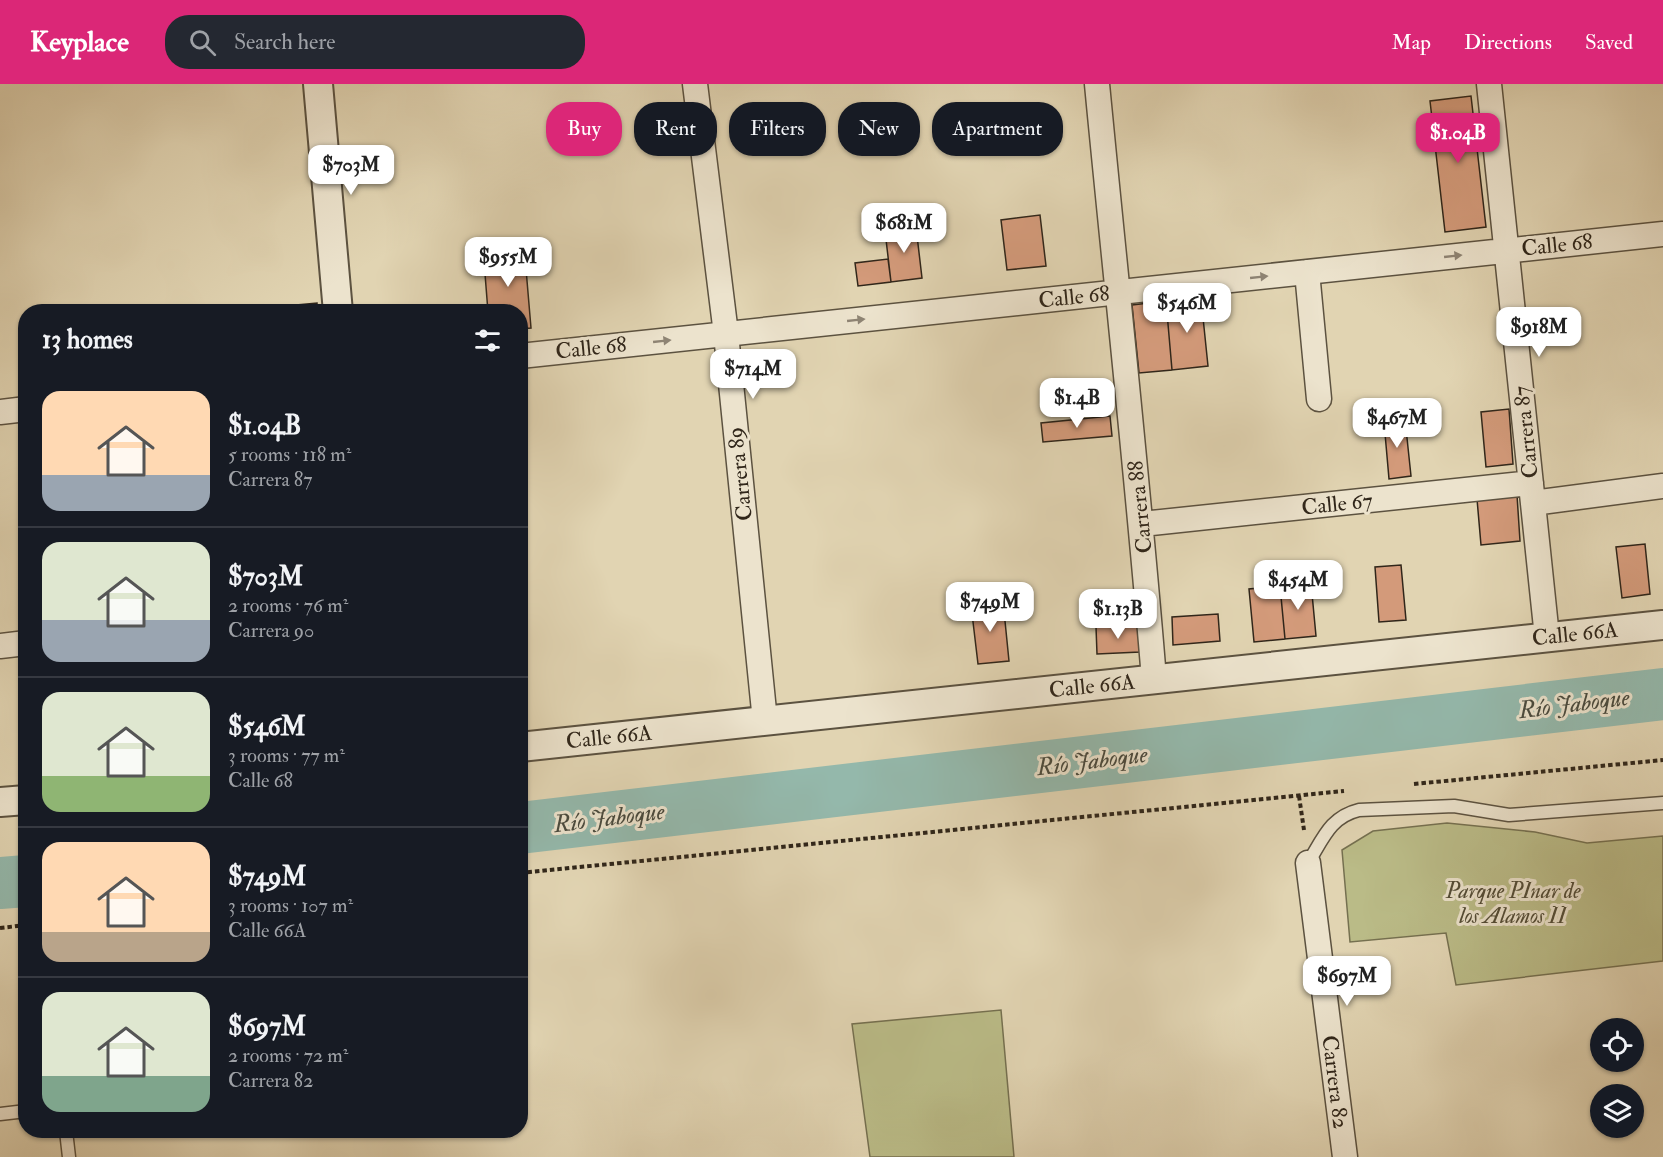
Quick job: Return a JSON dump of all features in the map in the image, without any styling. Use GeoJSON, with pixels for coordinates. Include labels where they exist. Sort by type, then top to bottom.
{"type":"FeatureCollection","features":[{"type":"Feature","properties":{"kind":"street"},"geometry":{"type":"LineString","coordinates":[[318,84],[337,304]]}},
{"type":"Feature","properties":{"kind":"street","name":"Carrera 89"},"geometry":{"type":"LineString","coordinates":[[695,84],[726,334],[765,721]]}},
{"type":"Feature","properties":{"kind":"street","name":"Carrera 88"},"geometry":{"type":"LineString","coordinates":[[1097,84],[1142,524],[1155,679]]}},
{"type":"Feature","properties":{"kind":"street","name":"Carrera 87"},"geometry":{"type":"LineString","coordinates":[[1489,84],[1547,637]]}},
{"type":"Feature","properties":{"kind":"street","name":"Calle 68"},"geometry":{"type":"LineString","coordinates":[[528,355],[1663,234]]}},
{"type":"Feature","properties":{"kind":"street"},"geometry":{"type":"LineString","coordinates":[[1307,272],[1319,399]]}},
{"type":"Feature","properties":{"kind":"street"},"geometry":{"type":"LineString","coordinates":[[0,412],[18,410]]}},
{"type":"Feature","properties":{"kind":"street","name":"Calle 67"},"geometry":{"type":"LineString","coordinates":[[1142,524],[1532,493],[1663,486]]}},
{"type":"Feature","properties":{"kind":"street","name":"Calle 66A"},"geometry":{"type":"LineString","coordinates":[[528,746],[1663,625]]}},
{"type":"Feature","properties":{"kind":"street"},"geometry":{"type":"LineString","coordinates":[[0,645],[18,644]]}},
{"type":"Feature","properties":{"kind":"street"},"geometry":{"type":"LineString","coordinates":[[0,802],[18,801]]}},
{"type":"Feature","properties":{"kind":"street","name":"Carrera 82"},"geometry":{"type":"LineString","coordinates":[[1308,863],[1345,1157]]}},
{"type":"Feature","properties":{"kind":"lane"},"geometry":{"type":"LineString","coordinates":[[1308,863],[1332,825],[1346,813],[1359,810],[1454,806],[1509,815],[1663,803]]}},
{"type":"Feature","properties":{"kind":"lane"},"geometry":{"type":"LineString","coordinates":[[0,1114],[18,1112]]}},
{"type":"Feature","properties":{"kind":"lane"},"geometry":{"type":"LineString","coordinates":[[67,1138],[69,1157]]}},
{"type":"Feature","properties":{"kind":"path"},"geometry":{"type":"LineString","coordinates":[[1405,785],[1663,760]]}},
{"type":"Feature","properties":{"kind":"path"},"geometry":{"type":"LineString","coordinates":[[528,872],[1346,791]]}},
{"type":"Feature","properties":{"kind":"path"},"geometry":{"type":"LineString","coordinates":[[0,928],[18,926]]}},
{"type":"Feature","properties":{"kind":"green space","name":"Parque PInar de los Alamos II"},"geometry":{"type":"Polygon","coordinates":[[[1447,823],[1535,832],[1587,843],[1663,836],[1663,961],[1456,985],[1446,933],[1350,942],[1342,850],[1373,831],[1447,823]]]}},
{"type":"Feature","properties":{"kind":"green space"},"geometry":{"type":"Polygon","coordinates":[[[1001,1010],[1014,1157],[870,1157],[852,1024],[1001,1010]]]}},
{"type":"Feature","properties":{"kind":"building"},"geometry":{"type":"Polygon","coordinates":[[[1471,96],[1486,227],[1445,232],[1430,101],[1471,96]]]}},
{"type":"Feature","properties":{"kind":"building"},"geometry":{"type":"Polygon","coordinates":[[[1040,215],[1046,266],[1007,270],[1001,220],[1040,215]]]}},
{"type":"Feature","properties":{"kind":"building"},"geometry":{"type":"Polygon","coordinates":[[[916,227],[922,278],[891,282],[885,231],[916,227]]]}},
{"type":"Feature","properties":{"kind":"building"},"geometry":{"type":"Polygon","coordinates":[[[525,257],[531,328],[528,328],[528,304],[487,304],[484,261],[525,257]]]}},
{"type":"Feature","properties":{"kind":"building"},"geometry":{"type":"Polygon","coordinates":[[[888,259],[891,282],[858,286],[855,263],[888,259]]]}},
{"type":"Feature","properties":{"kind":"building"},"geometry":{"type":"Polygon","coordinates":[[[1201,298],[1208,366],[1172,370],[1166,301],[1201,298]]]}},
{"type":"Feature","properties":{"kind":"building"},"geometry":{"type":"Polygon","coordinates":[[[1166,301],[1172,370],[1139,373],[1132,305],[1166,301]]]}},
{"type":"Feature","properties":{"kind":"building"},"geometry":{"type":"Polygon","coordinates":[[[1509,409],[1513,464],[1486,467],[1481,412],[1509,409]]]}},
{"type":"Feature","properties":{"kind":"building"},"geometry":{"type":"Polygon","coordinates":[[[1110,416],[1112,436],[1043,442],[1041,423],[1110,416]]]}},
{"type":"Feature","properties":{"kind":"building"},"geometry":{"type":"Polygon","coordinates":[[[1405,419],[1411,476],[1389,479],[1384,422],[1405,419]]]}},
{"type":"Feature","properties":{"kind":"building"},"geometry":{"type":"Polygon","coordinates":[[[1517,495],[1520,541],[1481,545],[1477,499],[1517,495]]]}},
{"type":"Feature","properties":{"kind":"building"},"geometry":{"type":"Polygon","coordinates":[[[1645,544],[1650,594],[1622,598],[1616,547],[1645,544]]]}},
{"type":"Feature","properties":{"kind":"building"},"geometry":{"type":"Polygon","coordinates":[[[1401,565],[1406,620],[1379,622],[1375,567],[1401,565]]]}},
{"type":"Feature","properties":{"kind":"building"},"geometry":{"type":"Polygon","coordinates":[[[1311,583],[1316,636],[1285,639],[1280,586],[1311,583]]]}},
{"type":"Feature","properties":{"kind":"building"},"geometry":{"type":"Polygon","coordinates":[[[1280,586],[1285,639],[1254,642],[1249,589],[1280,586]]]}},
{"type":"Feature","properties":{"kind":"building"},"geometry":{"type":"Polygon","coordinates":[[[1003,601],[1009,661],[978,664],[971,605],[1003,601]]]}},
{"type":"Feature","properties":{"kind":"building"},"geometry":{"type":"Polygon","coordinates":[[[1218,614],[1220,641],[1173,645],[1172,617],[1218,614]]]}},
{"type":"Feature","properties":{"kind":"building"},"geometry":{"type":"Polygon","coordinates":[[[1138,625],[1140,652],[1097,654],[1096,627],[1138,625]]]}},
{"type":"Feature","properties":{"kind":"waterway","name":"Río Jaboque"},"geometry":{"type":"LineString","coordinates":[[528,827],[1663,694]]}},
{"type":"Feature","properties":{"kind":"waterway","name":"Río Jaboque"},"geometry":{"type":"LineString","coordinates":[[0,883],[18,882]]}}]}
